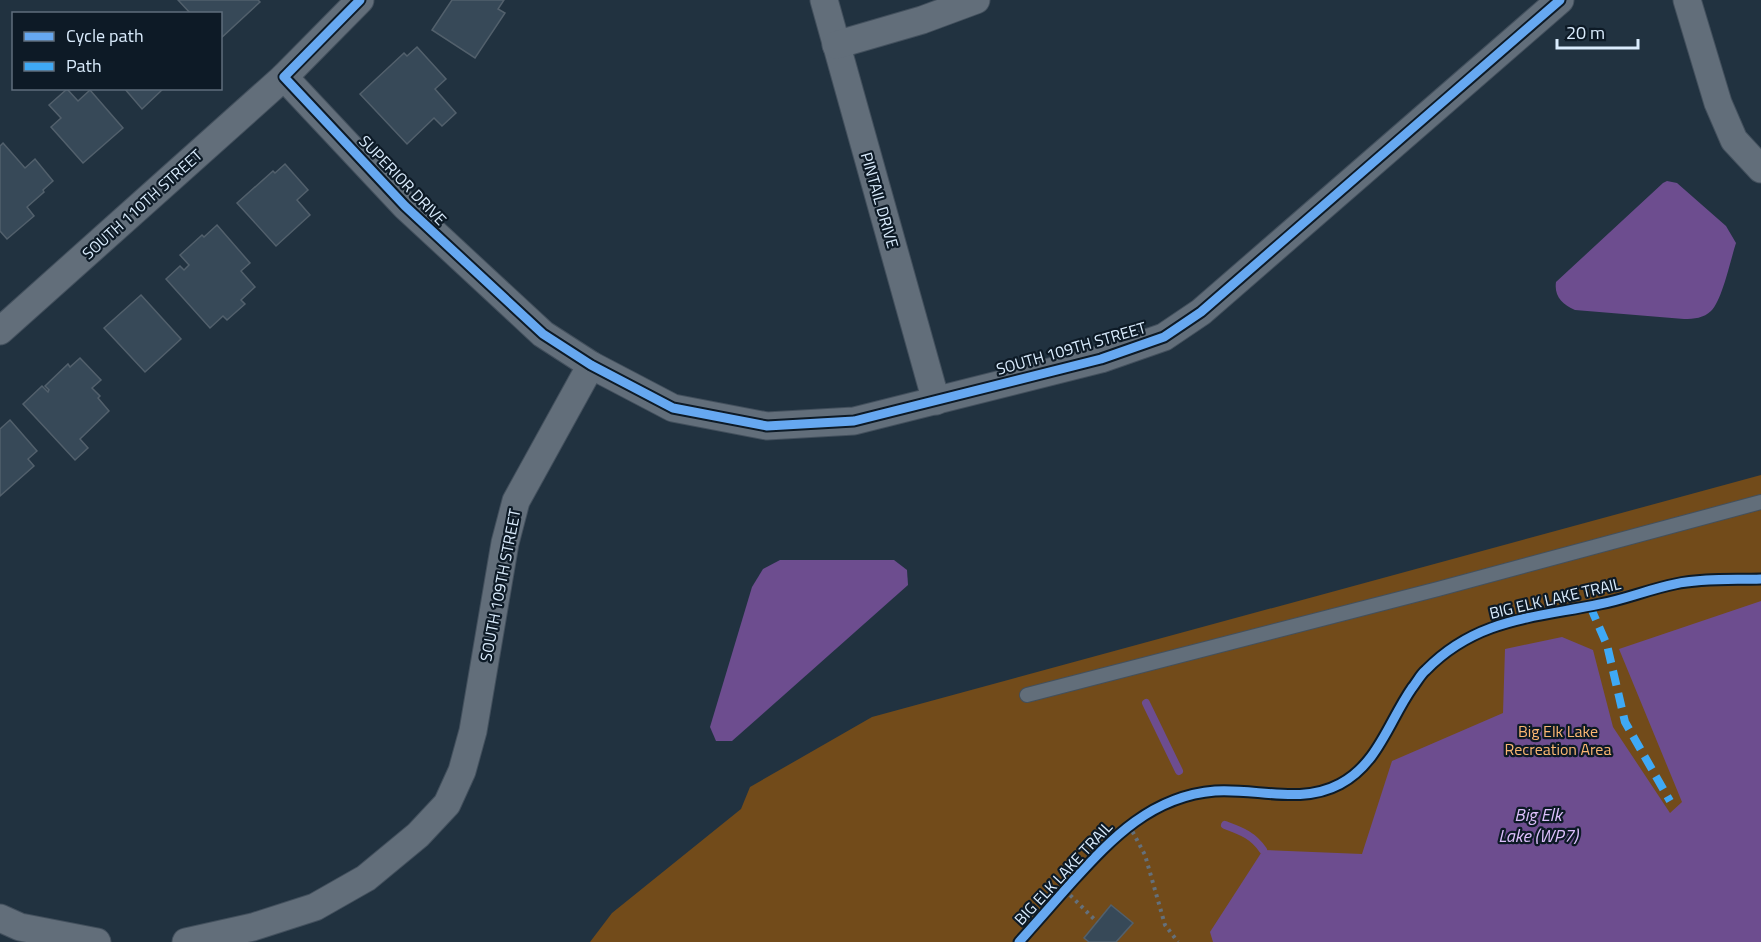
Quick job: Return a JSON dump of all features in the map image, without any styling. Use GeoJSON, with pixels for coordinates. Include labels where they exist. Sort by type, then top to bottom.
{"type":"FeatureCollection","features":[{"type":"Feature","properties":{"kind":"street"},"geometry":{"type":"LineString","coordinates":[[284,77],[360,0]]}},
{"type":"Feature","properties":{"kind":"street","name":"PINTAIL DRIVE"},"geometry":{"type":"LineString","coordinates":[[824,0],[936,401]]}},
{"type":"Feature","properties":{"kind":"street"},"geometry":{"type":"LineString","coordinates":[[836,45],[922,20],[976,0]]}},
{"type":"Feature","properties":{"kind":"street","name":"SOUTH 109TH STREET"},"geometry":{"type":"LineString","coordinates":[[186,942],[253,927],[315,907],[366,878],[418,835],[447,804],[462,771],[473,731],[505,543],[516,501],[591,365],[673,408],[767,426],[854,421],[1101,359],[1164,337],[1201,312],[1560,0]]}},
{"type":"Feature","properties":{"kind":"street"},"geometry":{"type":"LineString","coordinates":[[1687,0],[1718,103],[1726,122],[1734,140],[1761,168]]}},
{"type":"Feature","properties":{"kind":"street","name":"SOUTH 110TH STREET"},"geometry":{"type":"LineString","coordinates":[[0,331],[284,77]]}},
{"type":"Feature","properties":{"kind":"street","name":"SUPERIOR DRIVE"},"geometry":{"type":"LineString","coordinates":[[284,77],[405,206],[543,334],[591,365]]}},
{"type":"Feature","properties":{"kind":"street"},"geometry":{"type":"LineString","coordinates":[[0,918],[20,927],[97,942]]}},
{"type":"Feature","properties":{"kind":"lane"},"geometry":{"type":"LineString","coordinates":[[1027,695],[1438,589],[1761,502]]}},
{"type":"Feature","properties":{"kind":"path"},"geometry":{"type":"LineString","coordinates":[[1133,822],[1165,925],[1178,942]]}},
{"type":"Feature","properties":{"kind":"path"},"geometry":{"type":"LineString","coordinates":[[1065,890],[1097,922]]}},
{"type":"Feature","properties":{"kind":"green space","name":"Big Elk Lake Recreation Area"},"geometry":{"type":"Polygon","coordinates":[[[1761,475],[1761,942],[590,942],[612,913],[741,809],[750,787],[872,717],[1761,475]]]}},
{"type":"Feature","properties":{"kind":"water"},"geometry":{"type":"Polygon","coordinates":[[[1667,181],[1677,183],[1726,226],[1736,243],[1722,289],[1711,311],[1699,318],[1684,319],[1575,310],[1566,305],[1556,291],[1556,282],[1667,181]]]}},
{"type":"Feature","properties":{"kind":"water"},"geometry":{"type":"Polygon","coordinates":[[[780,560],[894,560],[907,570],[908,585],[732,741],[716,741],[710,727],[752,587],[763,569],[780,560]]]}},
{"type":"Feature","properties":{"kind":"water","name":"Big Elk Lake (WP7)"},"geometry":{"type":"Polygon","coordinates":[[[1761,601],[1761,942],[1213,942],[1210,932],[1263,850],[1362,854],[1392,761],[1503,713],[1505,649],[1562,637],[1593,650],[1613,727],[1670,813],[1682,802],[1619,649],[1761,601]]]}},
{"type":"Feature","properties":{"kind":"building"},"geometry":{"type":"Polygon","coordinates":[[[178,0],[258,0],[260,2],[222,37],[222,12],[189,12],[178,0]]]}},
{"type":"Feature","properties":{"kind":"building"},"geometry":{"type":"Polygon","coordinates":[[[452,0],[504,0],[498,9],[505,13],[475,58],[432,30],[452,0]]]}},
{"type":"Feature","properties":{"kind":"building"},"geometry":{"type":"Polygon","coordinates":[[[417,47],[446,79],[435,89],[456,113],[442,126],[434,118],[407,144],[360,94],[404,53],[407,56],[417,47]]]}},
{"type":"Feature","properties":{"kind":"building"},"geometry":{"type":"Polygon","coordinates":[[[66,90],[78,101],[90,90],[123,128],[83,163],[51,127],[61,118],[49,105],[66,90]]]}},
{"type":"Feature","properties":{"kind":"building"},"geometry":{"type":"Polygon","coordinates":[[[126,90],[162,90],[142,109],[126,90]]]}},
{"type":"Feature","properties":{"kind":"building"},"geometry":{"type":"Polygon","coordinates":[[[3,143],[25,168],[35,159],[53,181],[27,207],[34,216],[7,239],[0,231],[0,146],[3,143]]]}},
{"type":"Feature","properties":{"kind":"building"},"geometry":{"type":"Polygon","coordinates":[[[285,164],[308,190],[297,200],[310,215],[276,246],[237,203],[273,171],[275,173],[285,164]]]}},
{"type":"Feature","properties":{"kind":"building"},"geometry":{"type":"Polygon","coordinates":[[[217,225],[250,263],[241,271],[255,287],[241,300],[245,304],[227,320],[223,316],[210,328],[166,279],[180,266],[184,270],[189,265],[180,255],[217,225]]]}},
{"type":"Feature","properties":{"kind":"building"},"geometry":{"type":"Polygon","coordinates":[[[141,295],[181,339],[145,372],[104,328],[141,295]]]}},
{"type":"Feature","properties":{"kind":"building"},"geometry":{"type":"Polygon","coordinates":[[[80,358],[101,380],[92,388],[109,411],[80,439],[88,448],[75,460],[23,404],[42,386],[48,392],[45,386],[68,364],[70,367],[80,358]]]}},
{"type":"Feature","properties":{"kind":"building"},"geometry":{"type":"Polygon","coordinates":[[[10,420],[37,451],[28,459],[34,466],[0,496],[0,429],[10,420]]]}},
{"type":"Feature","properties":{"kind":"building"},"geometry":{"type":"Polygon","coordinates":[[[1111,905],[1133,923],[1116,942],[1089,942],[1084,938],[1111,905]]]}},
{"type":"Feature","properties":{"kind":"waterway"},"geometry":{"type":"LineString","coordinates":[[1146,703],[1179,771]]}},
{"type":"Feature","properties":{"kind":"waterway"},"geometry":{"type":"LineString","coordinates":[[1225,825],[1251,837],[1263,850]]}},
{"type":"Feature","properties":{"kind":"marked path"},"geometry":{"type":"LineString","coordinates":[[1590,606],[1607,645],[1625,722],[1670,801]]}},
{"type":"Feature","properties":{"kind":"cycle path"},"geometry":{"type":"LineString","coordinates":[[360,0],[284,77],[405,206],[543,334],[591,365],[673,408],[767,426],[854,421],[1101,359],[1164,337],[1201,312],[1560,0]]}},
{"type":"Feature","properties":{"kind":"cycle path","name":"BIG ELK LAKE TRAIL"},"geometry":{"type":"LineString","coordinates":[[1019,942],[1118,835],[1153,810],[1172,801],[1215,791],[1294,795],[1310,794],[1340,784],[1353,775],[1373,754],[1422,674],[1445,653],[1465,640],[1486,630],[1529,617],[1610,602],[1675,584],[1707,580],[1761,579]]}}]}
